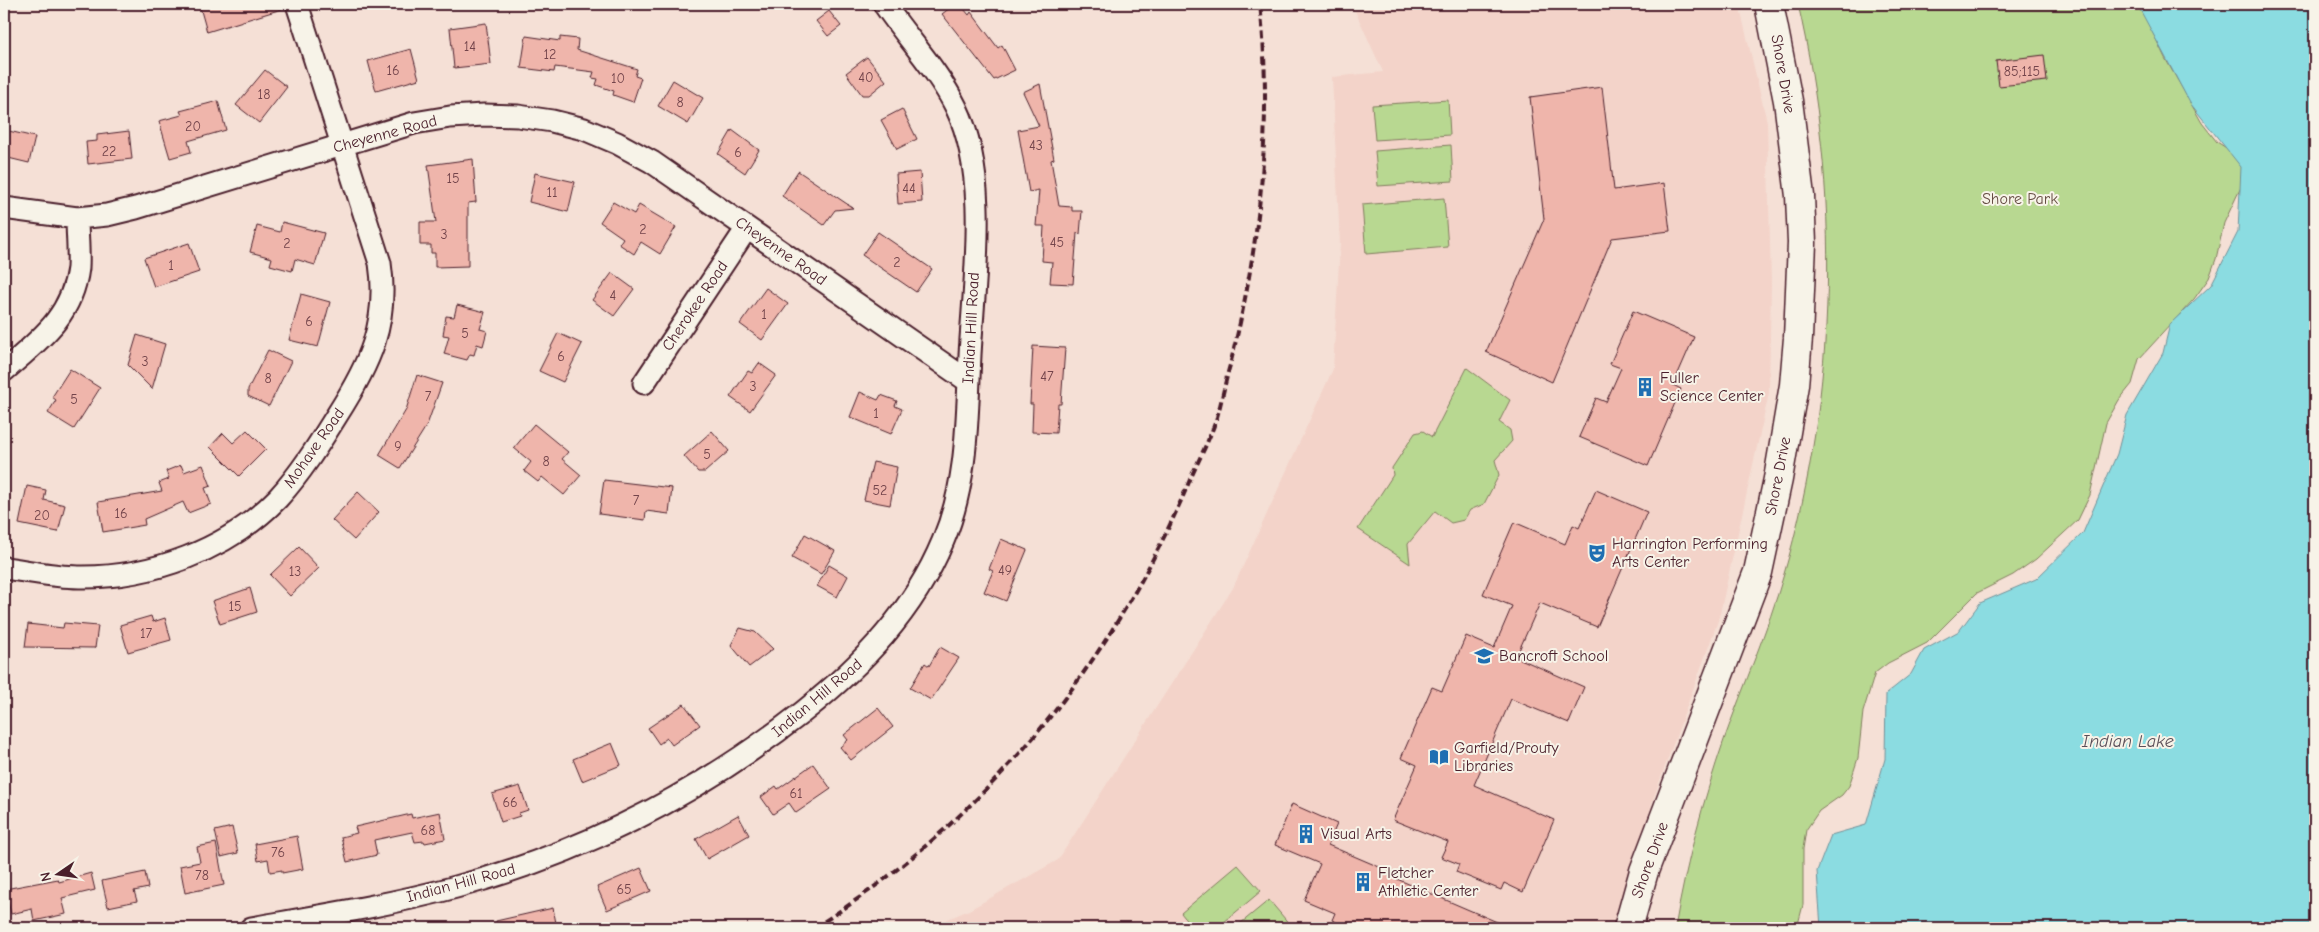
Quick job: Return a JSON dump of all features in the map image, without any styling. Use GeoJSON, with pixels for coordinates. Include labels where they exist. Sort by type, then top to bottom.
{"type":"FeatureCollection","features":[{"type":"Feature","properties":{"kind":"main road","name":"Shore Drive"},"geometry":{"type":"LineString","coordinates":[[1628,928],[1646,866],[1758,572],[1778,479],[1794,385],[1802,243],[1800,196],[1788,101],[1769,4]]}},
{"type":"Feature","properties":{"kind":"street","name":"Mohave Road"},"geometry":{"type":"LineString","coordinates":[[4,568],[68,576],[95,576],[145,569],[180,559],[208,548],[237,532],[266,509],[298,475],[358,379],[371,354],[381,318],[382,280],[380,263],[297,4]]}},
{"type":"Feature","properties":{"kind":"street","name":"Indian Hill Road"},"geometry":{"type":"LineString","coordinates":[[251,928],[426,895],[510,870],[565,851],[627,823],[699,784],[740,759],[781,729],[826,694],[863,659],[895,623],[934,562],[944,539],[958,494],[965,450],[977,214],[970,150],[963,123],[949,94],[884,4]]}},
{"type":"Feature","properties":{"kind":"street","name":"Cheyenne Road"},"geometry":{"type":"LineString","coordinates":[[4,208],[77,218],[107,215],[136,208],[414,123],[450,117],[509,116],[552,121],[584,129],[617,143],[652,162],[968,381]]}},
{"type":"Feature","properties":{"kind":"street"},"geometry":{"type":"LineString","coordinates":[[4,372],[49,332],[60,319],[68,302],[78,268],[77,218]]}},
{"type":"Feature","properties":{"kind":"street","name":"Cherokee Road"},"geometry":{"type":"LineString","coordinates":[[644,383],[747,228]]}},
{"type":"Feature","properties":{"kind":"shaded area","name":"Bancroft School"},"geometry":{"type":"Polygon","coordinates":[[[1352,4],[1739,4],[1767,122],[1771,283],[1769,393],[1719,618],[1654,797],[1617,928],[927,928],[969,910],[1058,860],[1233,588],[1333,369],[1340,244],[1332,77],[1383,72],[1352,4]]]}},
{"type":"Feature","properties":{"kind":"green space","name":"Shore Park"},"geometry":{"type":"Polygon","coordinates":[[[1798,4],[2139,4],[2165,58],[2202,123],[2217,142],[2245,160],[2242,185],[2224,223],[2216,259],[2209,278],[2194,299],[2139,359],[2132,384],[2119,400],[2106,423],[2090,495],[2078,520],[2036,559],[2013,575],[1977,593],[1927,643],[1888,663],[1875,673],[1863,712],[1858,758],[1849,786],[1842,795],[1819,811],[1806,830],[1803,849],[1803,905],[1797,928],[1675,928],[1690,856],[1709,786],[1724,740],[1771,616],[1784,574],[1802,504],[1815,433],[1823,362],[1827,290],[1827,218],[1822,146],[1812,74],[1798,4]]]}},
{"type":"Feature","properties":{"kind":"green space"},"geometry":{"type":"Polygon","coordinates":[[[1448,100],[1450,135],[1375,140],[1372,105],[1448,100]]]}},
{"type":"Feature","properties":{"kind":"green space"},"geometry":{"type":"Polygon","coordinates":[[[1451,145],[1453,181],[1378,186],[1375,151],[1451,145]]]}},
{"type":"Feature","properties":{"kind":"green space"},"geometry":{"type":"Polygon","coordinates":[[[1444,198],[1448,247],[1366,254],[1362,205],[1444,198]]]}},
{"type":"Feature","properties":{"kind":"green space"},"geometry":{"type":"Polygon","coordinates":[[[1467,368],[1510,400],[1499,422],[1510,430],[1512,441],[1495,460],[1499,475],[1484,504],[1470,510],[1464,520],[1451,523],[1435,511],[1408,544],[1410,564],[1358,529],[1393,475],[1392,468],[1415,433],[1423,431],[1432,437],[1467,368]]]}},
{"type":"Feature","properties":{"kind":"green space"},"geometry":{"type":"Polygon","coordinates":[[[1238,865],[1261,891],[1217,928],[1193,928],[1181,913],[1238,865]]]}},
{"type":"Feature","properties":{"kind":"green space"},"geometry":{"type":"Polygon","coordinates":[[[1269,900],[1291,926],[1289,928],[1235,928],[1269,900]]]}},
{"type":"Feature","properties":{"kind":"water","name":"Indian Lake"},"geometry":{"type":"Polygon","coordinates":[[[2137,4],[2315,4],[2315,928],[1821,928],[1817,871],[1831,835],[1866,825],[1885,759],[1886,694],[1911,674],[1924,650],[1959,631],[1980,603],[2036,579],[2083,533],[2117,454],[2127,415],[2163,353],[2170,324],[2211,285],[2238,232],[2241,167],[2190,103],[2137,4]]]}},
{"type":"Feature","properties":{"kind":"building"},"geometry":{"type":"Polygon","coordinates":[[[210,4],[285,4],[285,8],[207,32],[200,7],[210,4]]]}},
{"type":"Feature","properties":{"kind":"building"},"geometry":{"type":"Polygon","coordinates":[[[955,4],[960,4],[969,15],[971,12],[998,48],[1002,45],[1015,70],[994,80],[942,14],[955,4]]]}},
{"type":"Feature","properties":{"kind":"building"},"geometry":{"type":"Polygon","coordinates":[[[829,11],[841,26],[828,36],[816,21],[829,11]]]}},
{"type":"Feature","properties":{"kind":"building"},"geometry":{"type":"Polygon","coordinates":[[[486,23],[491,64],[454,68],[450,28],[486,23]]]}},
{"type":"Feature","properties":{"kind":"building"},"geometry":{"type":"Polygon","coordinates":[[[526,36],[560,41],[560,37],[578,39],[577,50],[637,69],[635,76],[641,78],[633,102],[613,95],[614,91],[596,85],[598,79],[592,78],[594,72],[555,67],[554,72],[521,68],[526,36]]]}},
{"type":"Feature","properties":{"kind":"building"},"geometry":{"type":"Polygon","coordinates":[[[411,49],[419,79],[376,91],[368,61],[411,49]]]}},
{"type":"Feature","properties":{"kind":"building"},"geometry":{"type":"Polygon","coordinates":[[[2044,55],[2047,81],[1999,86],[1996,61],[2044,55]]]}},
{"type":"Feature","properties":{"kind":"building"},"geometry":{"type":"Polygon","coordinates":[[[867,57],[886,81],[869,95],[862,95],[846,73],[867,57]]]}},
{"type":"Feature","properties":{"kind":"building"},"geometry":{"type":"Polygon","coordinates":[[[265,70],[287,87],[259,123],[236,105],[265,70]]]}},
{"type":"Feature","properties":{"kind":"building"},"geometry":{"type":"Polygon","coordinates":[[[673,80],[703,98],[688,124],[658,106],[673,80]]]}},
{"type":"Feature","properties":{"kind":"building"},"geometry":{"type":"Polygon","coordinates":[[[1040,84],[1054,159],[1051,160],[1059,206],[1072,207],[1072,211],[1082,211],[1080,234],[1077,233],[1073,284],[1050,283],[1052,262],[1042,261],[1044,226],[1036,226],[1039,190],[1029,192],[1018,130],[1039,126],[1023,92],[1040,84]]]}},
{"type":"Feature","properties":{"kind":"building"},"geometry":{"type":"Polygon","coordinates":[[[1602,87],[1614,190],[1664,183],[1670,231],[1612,238],[1552,382],[1486,352],[1544,219],[1530,97],[1602,87]]]}},
{"type":"Feature","properties":{"kind":"building"},"geometry":{"type":"Polygon","coordinates":[[[218,101],[226,130],[188,141],[191,152],[170,158],[159,121],[182,115],[180,111],[218,101]]]}},
{"type":"Feature","properties":{"kind":"building"},"geometry":{"type":"Polygon","coordinates":[[[902,109],[917,139],[897,149],[881,120],[902,109]]]}},
{"type":"Feature","properties":{"kind":"building"},"geometry":{"type":"Polygon","coordinates":[[[4,130],[35,137],[29,163],[4,157],[4,130]]]}},
{"type":"Feature","properties":{"kind":"building"},"geometry":{"type":"Polygon","coordinates":[[[732,130],[759,150],[745,173],[718,154],[732,130]]]}},
{"type":"Feature","properties":{"kind":"building"},"geometry":{"type":"Polygon","coordinates":[[[129,131],[132,159],[88,164],[86,142],[97,141],[97,135],[129,131]]]}},
{"type":"Feature","properties":{"kind":"building"},"geometry":{"type":"Polygon","coordinates":[[[473,159],[476,202],[468,203],[468,266],[435,267],[435,253],[431,253],[431,245],[420,245],[420,222],[436,222],[428,165],[473,159]]]}},
{"type":"Feature","properties":{"kind":"building"},"geometry":{"type":"Polygon","coordinates":[[[798,171],[853,208],[835,210],[824,225],[782,196],[798,171]]]}},
{"type":"Feature","properties":{"kind":"building"},"geometry":{"type":"Polygon","coordinates":[[[920,172],[922,202],[898,204],[896,174],[920,172]]]}},
{"type":"Feature","properties":{"kind":"building"},"geometry":{"type":"Polygon","coordinates":[[[535,173],[575,182],[568,212],[529,202],[535,173]]]}},
{"type":"Feature","properties":{"kind":"building"},"geometry":{"type":"Polygon","coordinates":[[[613,202],[634,214],[639,205],[676,227],[660,254],[641,242],[634,254],[619,244],[623,238],[600,222],[613,202]]]}},
{"type":"Feature","properties":{"kind":"building"},"geometry":{"type":"Polygon","coordinates":[[[282,222],[324,233],[315,265],[295,259],[292,271],[270,265],[272,258],[250,252],[257,226],[280,232],[282,222]]]}},
{"type":"Feature","properties":{"kind":"building"},"geometry":{"type":"Polygon","coordinates":[[[878,232],[932,269],[916,292],[862,255],[878,232]]]}},
{"type":"Feature","properties":{"kind":"building"},"geometry":{"type":"Polygon","coordinates":[[[189,243],[199,272],[154,287],[144,258],[189,243]]]}},
{"type":"Feature","properties":{"kind":"building"},"geometry":{"type":"Polygon","coordinates":[[[612,273],[634,289],[614,316],[592,300],[612,273]]]}},
{"type":"Feature","properties":{"kind":"building"},"geometry":{"type":"Polygon","coordinates":[[[766,288],[788,304],[762,340],[740,324],[766,288]]]}},
{"type":"Feature","properties":{"kind":"building"},"geometry":{"type":"Polygon","coordinates":[[[301,294],[330,302],[318,347],[289,340],[301,294]]]}},
{"type":"Feature","properties":{"kind":"building"},"geometry":{"type":"Polygon","coordinates":[[[457,305],[485,312],[480,329],[487,331],[483,346],[477,344],[474,355],[470,354],[467,360],[444,354],[449,336],[443,335],[446,316],[454,317],[457,305]]]}},
{"type":"Feature","properties":{"kind":"building","name":"Fuller Science Center"},"geometry":{"type":"Polygon","coordinates":[[[1633,311],[1694,337],[1673,385],[1681,389],[1648,466],[1579,437],[1596,398],[1606,402],[1621,368],[1610,364],[1633,311]]]}},
{"type":"Feature","properties":{"kind":"building"},"geometry":{"type":"Polygon","coordinates":[[[558,333],[582,344],[563,382],[539,371],[558,333]]]}},
{"type":"Feature","properties":{"kind":"building"},"geometry":{"type":"Polygon","coordinates":[[[137,335],[165,344],[152,389],[128,365],[137,335]]]}},
{"type":"Feature","properties":{"kind":"building"},"geometry":{"type":"Polygon","coordinates":[[[1033,346],[1065,348],[1061,404],[1058,404],[1056,433],[1032,432],[1033,404],[1030,404],[1033,346]]]}},
{"type":"Feature","properties":{"kind":"building"},"geometry":{"type":"Polygon","coordinates":[[[268,350],[291,361],[269,406],[248,396],[248,389],[268,350]]]}},
{"type":"Feature","properties":{"kind":"building"},"geometry":{"type":"Polygon","coordinates":[[[759,363],[776,375],[750,411],[730,397],[748,371],[752,373],[759,363]]]}},
{"type":"Feature","properties":{"kind":"building"},"geometry":{"type":"Polygon","coordinates":[[[70,369],[100,388],[74,429],[48,413],[56,400],[52,397],[70,369]]]}},
{"type":"Feature","properties":{"kind":"building"},"geometry":{"type":"Polygon","coordinates":[[[417,375],[442,383],[427,425],[400,468],[379,455],[406,410],[417,375]]]}},
{"type":"Feature","properties":{"kind":"building"},"geometry":{"type":"Polygon","coordinates":[[[860,392],[878,400],[881,395],[897,401],[895,406],[902,409],[891,434],[850,417],[860,392]]]}},
{"type":"Feature","properties":{"kind":"building"},"geometry":{"type":"Polygon","coordinates":[[[534,424],[568,452],[562,459],[581,475],[564,495],[542,477],[538,482],[524,471],[531,462],[514,448],[534,424]]]}},
{"type":"Feature","properties":{"kind":"building"},"geometry":{"type":"Polygon","coordinates":[[[247,430],[266,449],[239,476],[210,447],[223,433],[233,443],[247,430]]]}},
{"type":"Feature","properties":{"kind":"building"},"geometry":{"type":"Polygon","coordinates":[[[712,431],[729,451],[705,472],[698,472],[684,456],[712,431]]]}},
{"type":"Feature","properties":{"kind":"building"},"geometry":{"type":"Polygon","coordinates":[[[873,462],[897,467],[890,505],[864,500],[873,462]]]}},
{"type":"Feature","properties":{"kind":"building"},"geometry":{"type":"Polygon","coordinates":[[[181,465],[184,472],[203,465],[211,486],[205,488],[211,504],[188,513],[183,502],[144,519],[145,525],[103,532],[98,502],[162,491],[159,483],[169,479],[166,471],[181,465]]]}},
{"type":"Feature","properties":{"kind":"building"},"geometry":{"type":"Polygon","coordinates":[[[604,480],[672,488],[669,514],[646,511],[645,520],[599,514],[604,480]]]}},
{"type":"Feature","properties":{"kind":"building"},"geometry":{"type":"Polygon","coordinates":[[[27,486],[46,490],[44,500],[65,505],[58,532],[19,524],[27,486]]]}},
{"type":"Feature","properties":{"kind":"building"},"geometry":{"type":"Polygon","coordinates":[[[1596,490],[1647,512],[1597,627],[1540,603],[1516,657],[1584,687],[1569,723],[1511,699],[1474,785],[1554,820],[1523,892],[1504,883],[1501,890],[1456,872],[1459,864],[1441,857],[1448,842],[1393,820],[1417,765],[1401,758],[1432,687],[1442,691],[1466,636],[1494,648],[1512,606],[1483,594],[1514,522],[1565,544],[1573,525],[1579,528],[1596,490]]]}},
{"type":"Feature","properties":{"kind":"building"},"geometry":{"type":"Polygon","coordinates":[[[358,492],[379,512],[354,540],[332,520],[358,492]]]}},
{"type":"Feature","properties":{"kind":"building"},"geometry":{"type":"Polygon","coordinates":[[[805,534],[835,551],[821,574],[792,558],[805,534]]]}},
{"type":"Feature","properties":{"kind":"building"},"geometry":{"type":"Polygon","coordinates":[[[1001,539],[1027,550],[1006,601],[984,592],[993,571],[989,569],[1001,539]]]}},
{"type":"Feature","properties":{"kind":"building"},"geometry":{"type":"Polygon","coordinates":[[[299,547],[319,568],[290,596],[270,575],[299,547]]]}},
{"type":"Feature","properties":{"kind":"building"},"geometry":{"type":"Polygon","coordinates":[[[829,565],[848,576],[837,597],[817,586],[829,565]]]}},
{"type":"Feature","properties":{"kind":"building"},"geometry":{"type":"Polygon","coordinates":[[[250,588],[257,612],[220,624],[212,601],[250,588]]]}},
{"type":"Feature","properties":{"kind":"building"},"geometry":{"type":"Polygon","coordinates":[[[151,616],[153,622],[165,618],[171,640],[128,652],[120,625],[151,616]]]}},
{"type":"Feature","properties":{"kind":"building"},"geometry":{"type":"Polygon","coordinates":[[[64,623],[98,626],[95,648],[25,647],[28,624],[63,628],[64,623]]]}},
{"type":"Feature","properties":{"kind":"building"},"geometry":{"type":"Polygon","coordinates":[[[740,628],[755,632],[773,649],[749,667],[731,645],[740,628]]]}},
{"type":"Feature","properties":{"kind":"building"},"geometry":{"type":"Polygon","coordinates":[[[940,647],[959,658],[931,700],[910,688],[925,663],[929,666],[940,647]]]}},
{"type":"Feature","properties":{"kind":"building"},"geometry":{"type":"Polygon","coordinates":[[[684,704],[700,725],[672,745],[667,738],[659,744],[648,728],[684,704]]]}},
{"type":"Feature","properties":{"kind":"building"},"geometry":{"type":"Polygon","coordinates":[[[878,708],[893,727],[851,760],[840,747],[848,740],[844,735],[878,708]]]}},
{"type":"Feature","properties":{"kind":"building"},"geometry":{"type":"Polygon","coordinates":[[[612,743],[621,765],[582,781],[573,759],[612,743]]]}},
{"type":"Feature","properties":{"kind":"building"},"geometry":{"type":"Polygon","coordinates":[[[813,764],[831,789],[796,813],[789,803],[773,814],[761,797],[776,786],[778,789],[813,764]]]}},
{"type":"Feature","properties":{"kind":"building"},"geometry":{"type":"Polygon","coordinates":[[[520,786],[528,810],[519,813],[520,816],[501,822],[492,794],[520,786]]]}},
{"type":"Feature","properties":{"kind":"building","name":"Fletcher Athletic Center"},"geometry":{"type":"Polygon","coordinates":[[[1292,804],[1337,824],[1328,845],[1398,875],[1397,879],[1511,928],[1338,928],[1340,924],[1332,920],[1335,913],[1304,900],[1320,864],[1275,845],[1292,804]]]}},
{"type":"Feature","properties":{"kind":"building"},"geometry":{"type":"Polygon","coordinates":[[[440,812],[445,839],[425,843],[424,841],[415,842],[412,832],[374,840],[377,855],[347,862],[341,837],[357,833],[355,827],[411,814],[412,818],[440,812]]]}},
{"type":"Feature","properties":{"kind":"building"},"geometry":{"type":"Polygon","coordinates":[[[738,815],[749,835],[707,859],[696,839],[738,815]]]}},
{"type":"Feature","properties":{"kind":"building"},"geometry":{"type":"Polygon","coordinates":[[[232,827],[238,853],[221,857],[215,831],[232,827]]]}},
{"type":"Feature","properties":{"kind":"building"},"geometry":{"type":"Polygon","coordinates":[[[297,836],[303,869],[282,873],[282,870],[270,872],[268,859],[258,861],[255,844],[297,836]]]}},
{"type":"Feature","properties":{"kind":"building"},"geometry":{"type":"Polygon","coordinates":[[[216,843],[224,885],[185,893],[180,866],[200,862],[197,847],[216,843]]]}},
{"type":"Feature","properties":{"kind":"building"},"geometry":{"type":"Polygon","coordinates":[[[641,868],[651,891],[607,910],[597,887],[641,868]]]}},
{"type":"Feature","properties":{"kind":"building"},"geometry":{"type":"Polygon","coordinates":[[[145,872],[148,888],[134,891],[137,901],[108,907],[102,881],[145,872]]]}},
{"type":"Feature","properties":{"kind":"building"},"geometry":{"type":"Polygon","coordinates":[[[91,873],[95,890],[62,898],[66,914],[34,921],[32,909],[11,914],[5,889],[58,879],[59,882],[91,873]]]}},
{"type":"Feature","properties":{"kind":"building"},"geometry":{"type":"Polygon","coordinates":[[[553,908],[557,928],[497,928],[496,921],[553,908]]]}},
{"type":"Feature","properties":{"kind":"railway"},"geometry":{"type":"LineString","coordinates":[[814,928],[875,886],[933,839],[987,789],[1036,734],[1081,676],[1122,614],[1158,550],[1217,417],[1249,276],[1261,186],[1264,140],[1264,49],[1260,4]]}},
{"type":"Feature","properties":{"kind":"place","name":"Fuller Science Center"},"geometry":{"type":"Point","coordinates":[1645,387]}},
{"type":"Feature","properties":{"kind":"place","name":"Harrington Performing Arts Center"},"geometry":{"type":"Point","coordinates":[1597,553]}},
{"type":"Feature","properties":{"kind":"place","name":"Bancroft School"},"geometry":{"type":"Point","coordinates":[1484,656]}},
{"type":"Feature","properties":{"kind":"place","name":"Garfield/Prouty Libraries"},"geometry":{"type":"Point","coordinates":[1439,757]}},
{"type":"Feature","properties":{"kind":"place","name":"Visual Arts"},"geometry":{"type":"Point","coordinates":[1306,834]}},
{"type":"Feature","properties":{"kind":"place","name":"Fletcher Athletic Center"},"geometry":{"type":"Point","coordinates":[1363,882]}}]}
